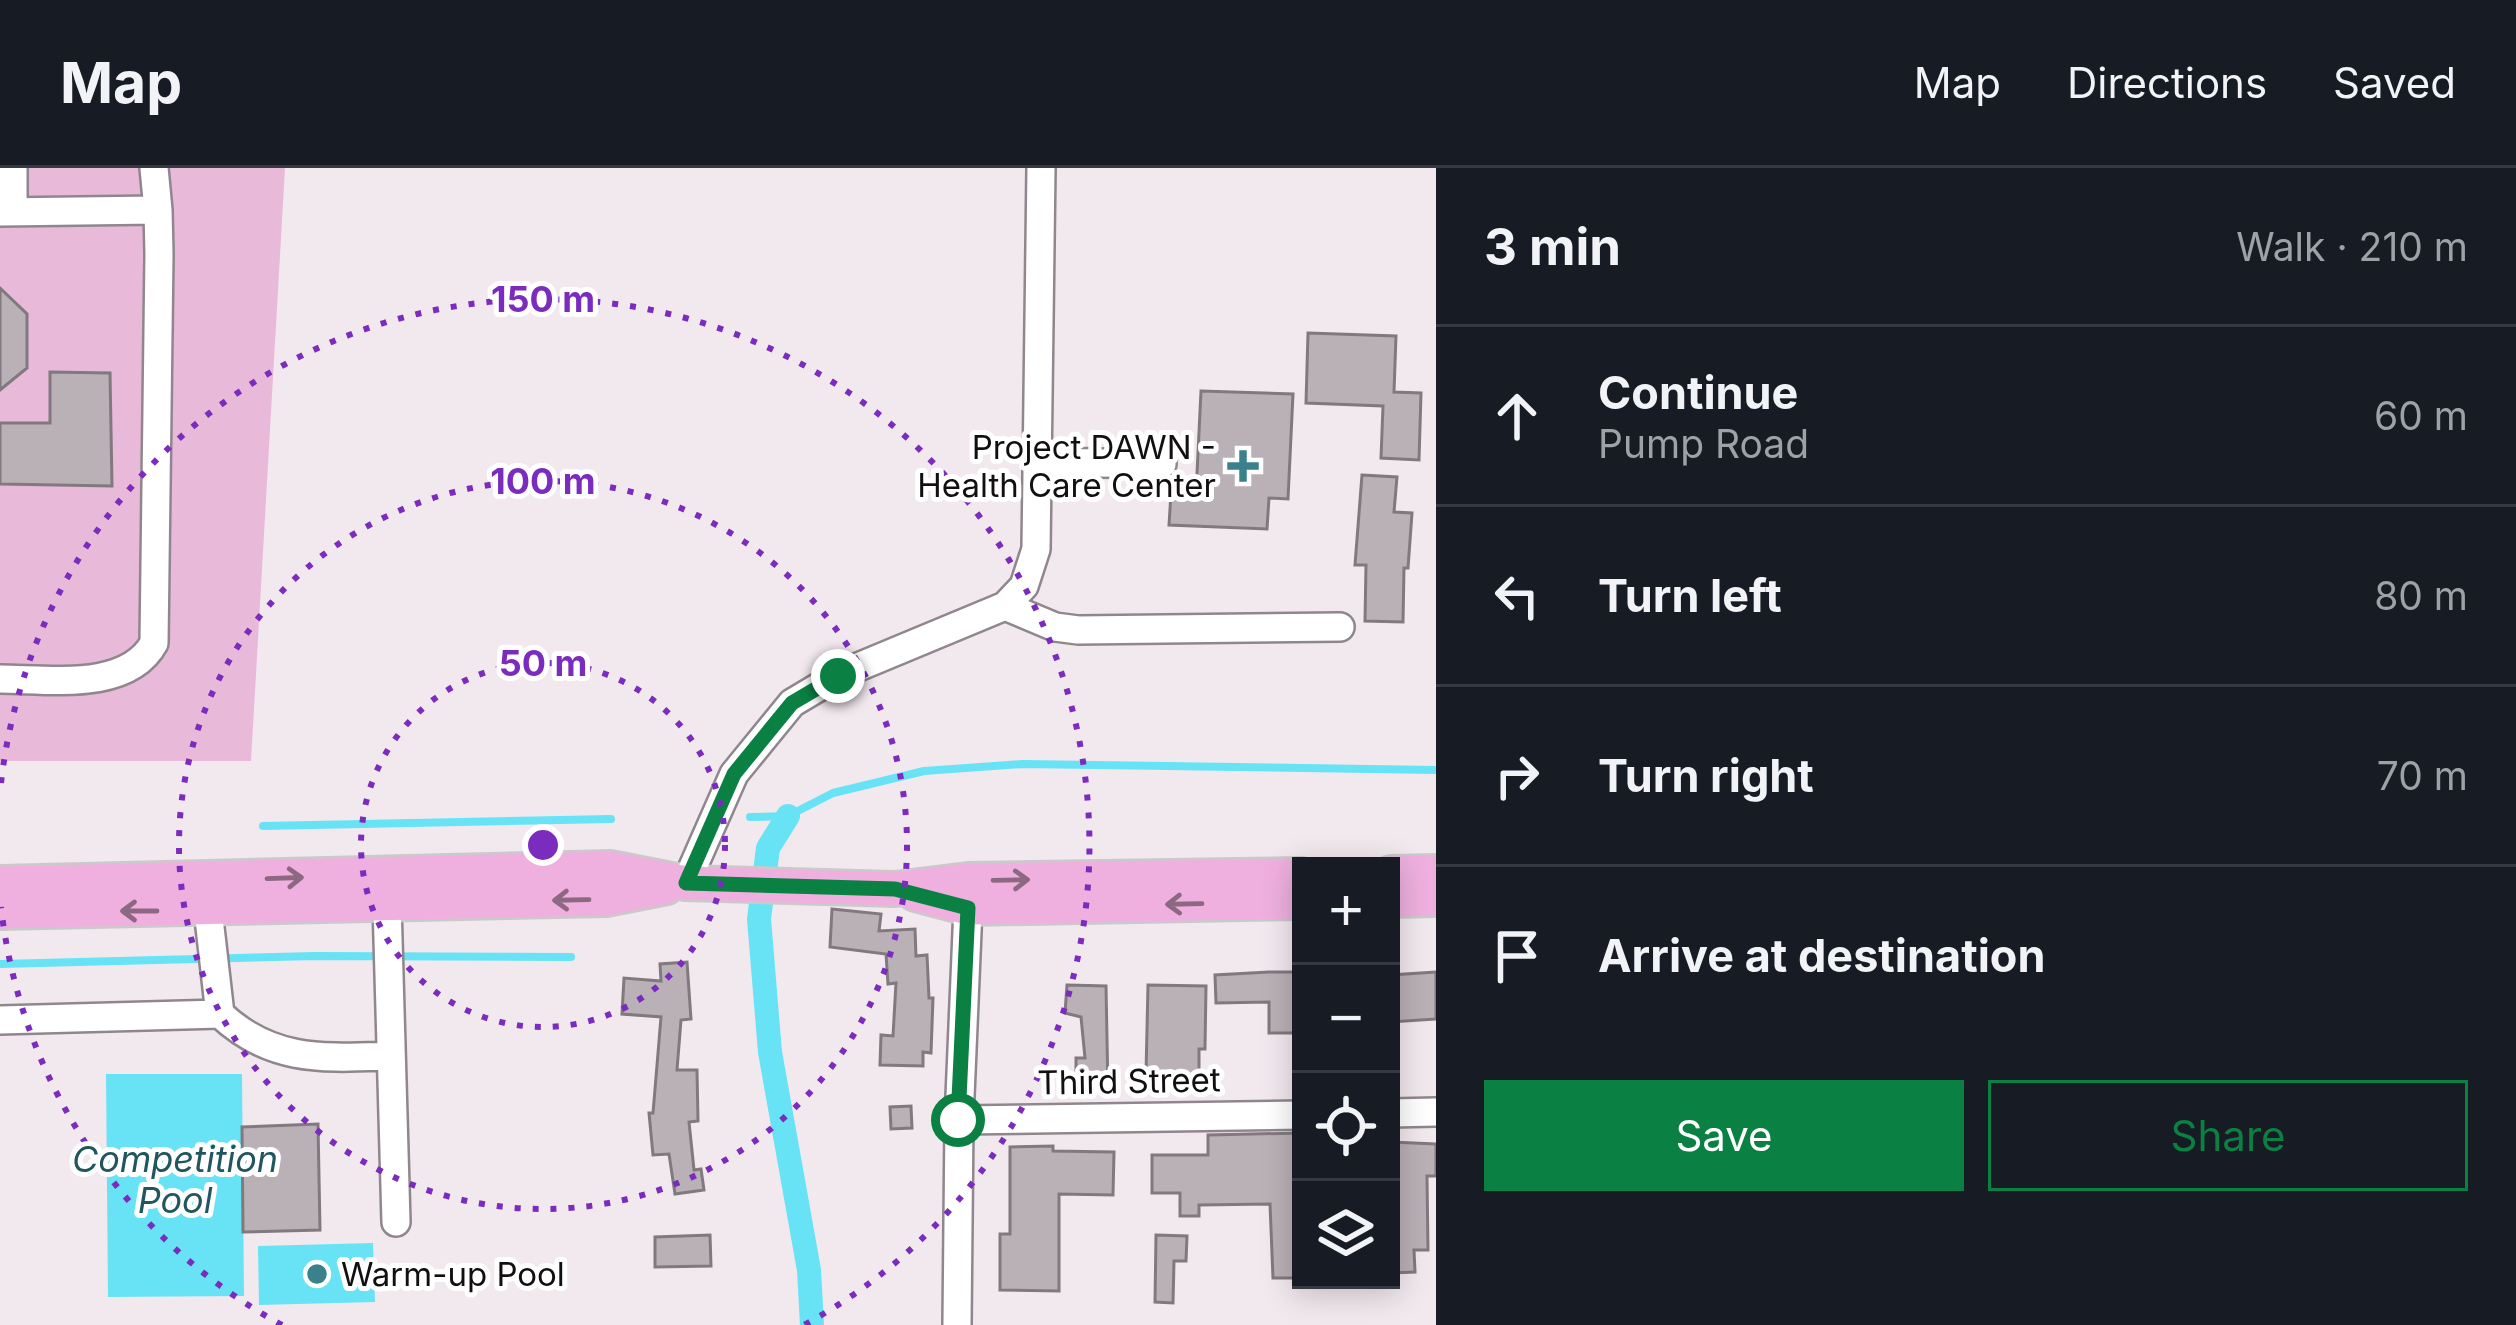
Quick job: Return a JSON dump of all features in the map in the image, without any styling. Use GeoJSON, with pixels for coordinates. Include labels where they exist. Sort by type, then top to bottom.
{"type":"FeatureCollection","features":[{"type":"Feature","properties":{"kind":"main road"},"geometry":{"type":"LineString","coordinates":[[0,883],[610,868],[695,883],[886,889],[968,880],[1292,875]]}},
{"type":"Feature","properties":{"kind":"main road"},"geometry":{"type":"LineString","coordinates":[[1400,873],[1436,872]]}},
{"type":"Feature","properties":{"kind":"main road"},"geometry":{"type":"LineString","coordinates":[[0,912],[388,914],[606,899],[695,883]]}},
{"type":"Feature","properties":{"kind":"main road"},"geometry":{"type":"LineString","coordinates":[[886,889],[968,908],[1292,902]]}},
{"type":"Feature","properties":{"kind":"main road"},"geometry":{"type":"LineString","coordinates":[[1400,900],[1436,899]]}},
{"type":"Feature","properties":{"kind":"street"},"geometry":{"type":"LineString","coordinates":[[13,168],[7,212],[158,210]]}},
{"type":"Feature","properties":{"kind":"street"},"geometry":{"type":"LineString","coordinates":[[0,679],[77,680],[130,669],[146,657],[154,643],[158,210],[154,168]]}},
{"type":"Feature","properties":{"kind":"street"},"geometry":{"type":"LineString","coordinates":[[695,883],[734,774],[792,703],[838,676],[1005,606],[1024,586],[1036,549],[1041,168]]}},
{"type":"Feature","properties":{"kind":"street"},"geometry":{"type":"LineString","coordinates":[[1038,462],[1162,464]]}},
{"type":"Feature","properties":{"kind":"street"},"geometry":{"type":"LineString","coordinates":[[1005,606],[1055,627],[1078,630],[1340,627]]}},
{"type":"Feature","properties":{"kind":"street"},"geometry":{"type":"LineString","coordinates":[[957,1325],[958,1120],[968,908]]}},
{"type":"Feature","properties":{"kind":"street"},"geometry":{"type":"LineString","coordinates":[[208,913],[218,1002],[238,1031],[311,1058],[391,1056]]}},
{"type":"Feature","properties":{"kind":"street"},"geometry":{"type":"LineString","coordinates":[[388,914],[396,1222]]}},
{"type":"Feature","properties":{"kind":"street"},"geometry":{"type":"LineString","coordinates":[[0,1020],[218,1002]]}},
{"type":"Feature","properties":{"kind":"street"},"geometry":{"type":"LineString","coordinates":[[1400,1113],[1436,1112]]}},
{"type":"Feature","properties":{"kind":"street","name":"Third Street"},"geometry":{"type":"LineString","coordinates":[[958,1120],[1292,1114]]}},
{"type":"Feature","properties":{"kind":"shaded area"},"geometry":{"type":"Polygon","coordinates":[[[0,168],[285,168],[251,761],[0,761],[0,484],[112,485],[110,374],[50,423],[0,423],[0,390],[27,368],[0,288],[0,168]]]}},
{"type":"Feature","properties":{"kind":"water","name":"Competition Pool"},"geometry":{"type":"Polygon","coordinates":[[[106,1074],[242,1074],[244,1296],[108,1297],[106,1074]]]}},
{"type":"Feature","properties":{"kind":"water","name":"Warm-up Pool"},"geometry":{"type":"Polygon","coordinates":[[[373,1243],[375,1302],[259,1305],[258,1246],[373,1243]]]}},
{"type":"Feature","properties":{"kind":"building"},"geometry":{"type":"Polygon","coordinates":[[[0,288],[27,314],[27,368],[0,390],[0,288]]]}},
{"type":"Feature","properties":{"kind":"building","name":"Project DAWN - Health Care Center"},"geometry":{"type":"Polygon","coordinates":[[[1308,333],[1396,336],[1394,392],[1421,393],[1419,460],[1381,458],[1383,406],[1306,403],[1308,333]]]}},
{"type":"Feature","properties":{"kind":"building"},"geometry":{"type":"Polygon","coordinates":[[[50,372],[110,373],[112,486],[0,484],[0,423],[50,423],[50,372]]]}},
{"type":"Feature","properties":{"kind":"building","name":"Project DAWN - Health Care Center"},"geometry":{"type":"Polygon","coordinates":[[[1201,391],[1293,394],[1288,499],[1269,498],[1267,529],[1169,525],[1171,493],[1196,494],[1201,391]]]}},
{"type":"Feature","properties":{"kind":"building"},"geometry":{"type":"Polygon","coordinates":[[[1362,475],[1397,477],[1394,512],[1412,513],[1403,622],[1365,621],[1366,565],[1355,565],[1362,475]]]}},
{"type":"Feature","properties":{"kind":"building"},"geometry":{"type":"Polygon","coordinates":[[[832,909],[881,914],[879,931],[915,929],[916,956],[927,955],[929,998],[933,998],[931,1053],[923,1052],[923,1066],[880,1065],[881,1035],[893,1036],[896,983],[888,984],[886,954],[830,947],[832,909]]]}},
{"type":"Feature","properties":{"kind":"building"},"geometry":{"type":"Polygon","coordinates":[[[687,962],[691,1019],[681,1020],[677,1070],[697,1070],[698,1121],[689,1122],[694,1170],[701,1169],[704,1190],[675,1194],[669,1154],[653,1155],[649,1113],[653,1113],[661,1017],[622,1014],[624,978],[661,981],[660,964],[687,962]]]}},
{"type":"Feature","properties":{"kind":"building"},"geometry":{"type":"Polygon","coordinates":[[[1292,972],[1292,1033],[1269,1033],[1269,1002],[1216,1003],[1215,975],[1292,972]]]}},
{"type":"Feature","properties":{"kind":"building"},"geometry":{"type":"Polygon","coordinates":[[[1436,972],[1436,1019],[1400,1021],[1400,974],[1436,972]]]}},
{"type":"Feature","properties":{"kind":"building"},"geometry":{"type":"Polygon","coordinates":[[[1067,985],[1106,986],[1108,1091],[1076,1092],[1076,1058],[1085,1058],[1081,1017],[1065,1013],[1067,985]]]}},
{"type":"Feature","properties":{"kind":"building"},"geometry":{"type":"Polygon","coordinates":[[[1148,985],[1206,986],[1205,1049],[1199,1049],[1199,1075],[1146,1074],[1148,985]]]}},
{"type":"Feature","properties":{"kind":"building"},"geometry":{"type":"Polygon","coordinates":[[[911,1106],[912,1128],[891,1129],[890,1107],[911,1106]]]}},
{"type":"Feature","properties":{"kind":"building"},"geometry":{"type":"Polygon","coordinates":[[[318,1124],[320,1230],[243,1232],[242,1127],[318,1124]]]}},
{"type":"Feature","properties":{"kind":"building"},"geometry":{"type":"Polygon","coordinates":[[[1292,1133],[1292,1278],[1273,1278],[1270,1204],[1199,1205],[1199,1216],[1180,1216],[1180,1193],[1152,1193],[1152,1155],[1208,1155],[1208,1135],[1292,1133]]]}},
{"type":"Feature","properties":{"kind":"building"},"geometry":{"type":"Polygon","coordinates":[[[1400,1142],[1436,1144],[1436,1176],[1427,1176],[1428,1250],[1414,1250],[1415,1272],[1400,1273],[1400,1142]]]}},
{"type":"Feature","properties":{"kind":"building"},"geometry":{"type":"Polygon","coordinates":[[[1053,1146],[1053,1151],[1114,1152],[1113,1195],[1059,1194],[1059,1291],[1000,1290],[1000,1234],[1010,1234],[1010,1147],[1053,1146]]]}},
{"type":"Feature","properties":{"kind":"building"},"geometry":{"type":"Polygon","coordinates":[[[710,1235],[711,1266],[655,1267],[655,1237],[710,1235]]]}},
{"type":"Feature","properties":{"kind":"building"},"geometry":{"type":"Polygon","coordinates":[[[1156,1235],[1187,1236],[1186,1261],[1174,1261],[1173,1303],[1155,1302],[1156,1235]]]}},
{"type":"Feature","properties":{"kind":"waterway"},"geometry":{"type":"LineString","coordinates":[[750,817],[788,816],[833,793],[924,771],[1023,764],[1436,770]]}},
{"type":"Feature","properties":{"kind":"waterway"},"geometry":{"type":"LineString","coordinates":[[788,816],[768,848],[759,919],[770,1052],[809,1270],[812,1325]]}},
{"type":"Feature","properties":{"kind":"waterway"},"geometry":{"type":"LineString","coordinates":[[263,826],[611,819]]}},
{"type":"Feature","properties":{"kind":"waterway"},"geometry":{"type":"LineString","coordinates":[[0,964],[315,956],[571,957]]}},
{"type":"Feature","properties":{"kind":"place","name":"Project DAWN - Health Care Center"},"geometry":{"type":"Point","coordinates":[1243,466]}},
{"type":"Feature","properties":{"kind":"place","name":"Warm-up Pool"},"geometry":{"type":"Point","coordinates":[317,1274]}},
{"type":"Feature","properties":{"kind":"route"},"geometry":{"type":"LineString","coordinates":[[838,676],[792,703],[734,774],[686,883],[895,889],[968,908],[958,1120]]}}]}
